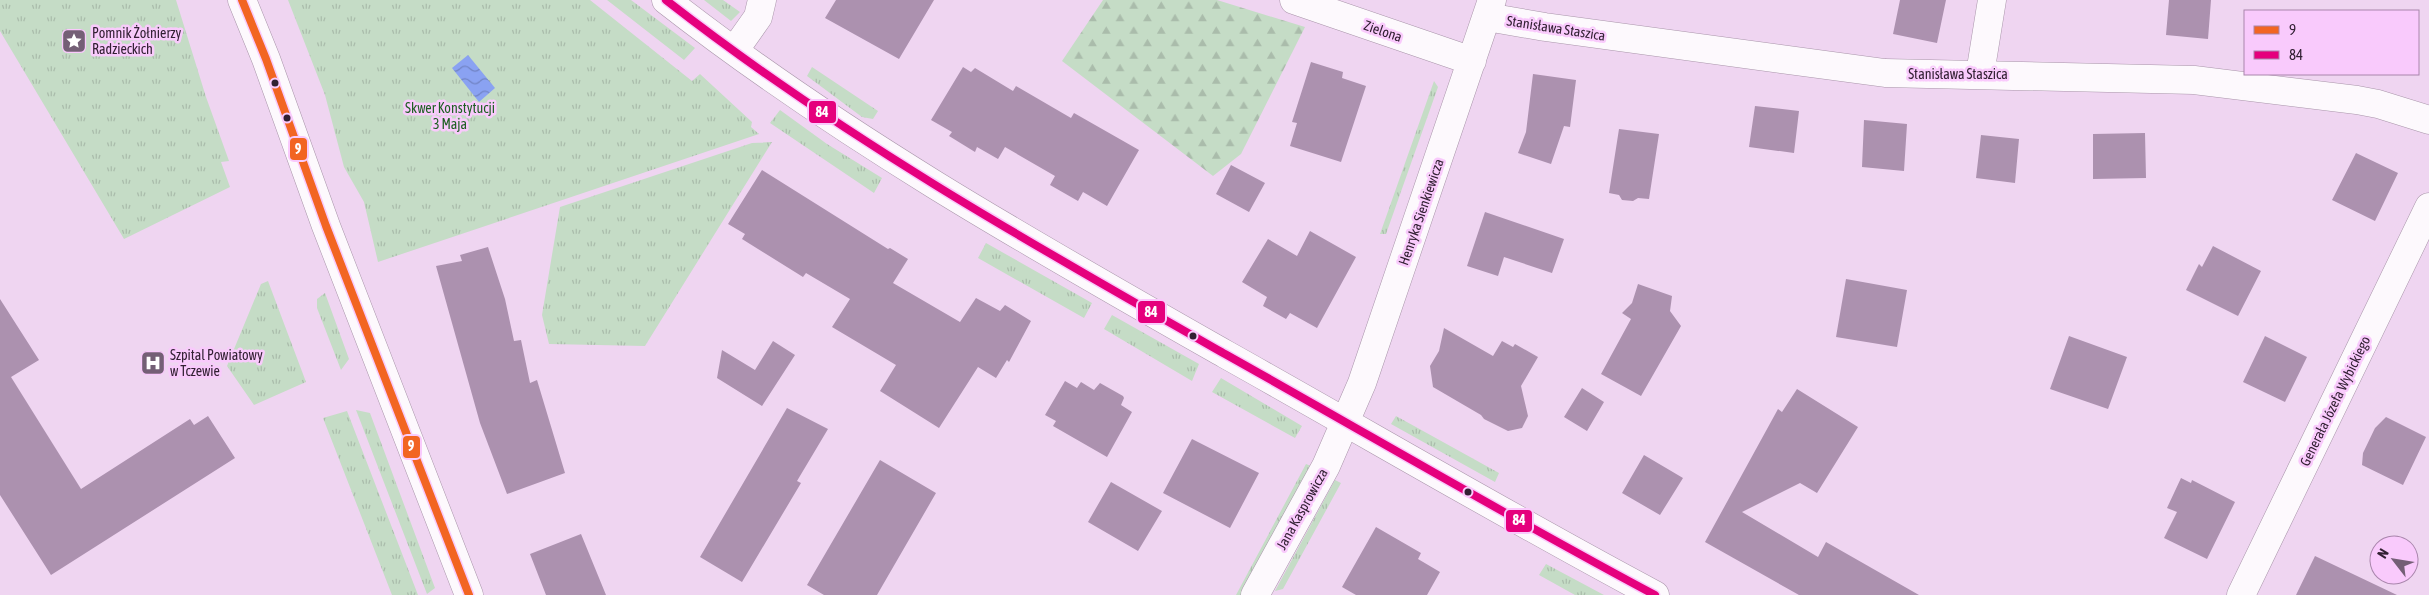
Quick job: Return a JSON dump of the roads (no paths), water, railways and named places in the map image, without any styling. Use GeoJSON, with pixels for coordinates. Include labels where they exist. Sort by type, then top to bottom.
{"type":"FeatureCollection","features":[{"type":"Feature","properties":{"kind":"street"},"geometry":{"type":"LineString","coordinates":[[242,0],[266,59],[326,226],[470,595]]}},
{"type":"Feature","properties":{"kind":"street"},"geometry":{"type":"LineString","coordinates":[[666,0],[734,51],[911,172],[1346,422],[1655,595]]}},
{"type":"Feature","properties":{"kind":"street"},"geometry":{"type":"LineString","coordinates":[[734,51],[758,17],[762,0]]}},
{"type":"Feature","properties":{"kind":"street","name":"Zielona"},"geometry":{"type":"LineString","coordinates":[[1294,0],[1472,61]]}},
{"type":"Feature","properties":{"kind":"street"},"geometry":{"type":"LineString","coordinates":[[1980,74],[1992,0]]}},
{"type":"Feature","properties":{"kind":"street","name":"Henryka Sienkiewicza"},"geometry":{"type":"LineString","coordinates":[[1346,422],[1362,383],[1490,8]]}},
{"type":"Feature","properties":{"kind":"street","name":"Stanisława Staszica"},"geometry":{"type":"LineString","coordinates":[[1490,8],[1844,69],[1925,75],[1980,74],[2194,80],[2356,100],[2378,104],[2429,120]]}},
{"type":"Feature","properties":{"kind":"street","name":"Generała Józefa Wybickiego"},"geometry":{"type":"LineString","coordinates":[[2241,595],[2429,207]]}},
{"type":"Feature","properties":{"kind":"street","name":"Jana Kasprowicza"},"geometry":{"type":"LineString","coordinates":[[1255,595],[1326,466],[1346,422]]}},
{"type":"Feature","properties":{"kind":"water"},"geometry":{"type":"Polygon","coordinates":[[[468,55],[495,88],[479,102],[452,68],[468,55]]]}},
{"type":"Feature","properties":{"kind":"place","name":"Pomnik Żołnierzy Radzieckich"},"geometry":{"type":"Point","coordinates":[74,41]}},
{"type":"Feature","properties":{"kind":"place","name":"Szpital Powiatowy w Tczewie"},"geometry":{"type":"Point","coordinates":[153,363]}},
{"type":"Feature","properties":{"kind":"park label","name":"Skwer Konstytucji 3 Maja"},"geometry":{"type":"Point","coordinates":[450,116]}}]}
